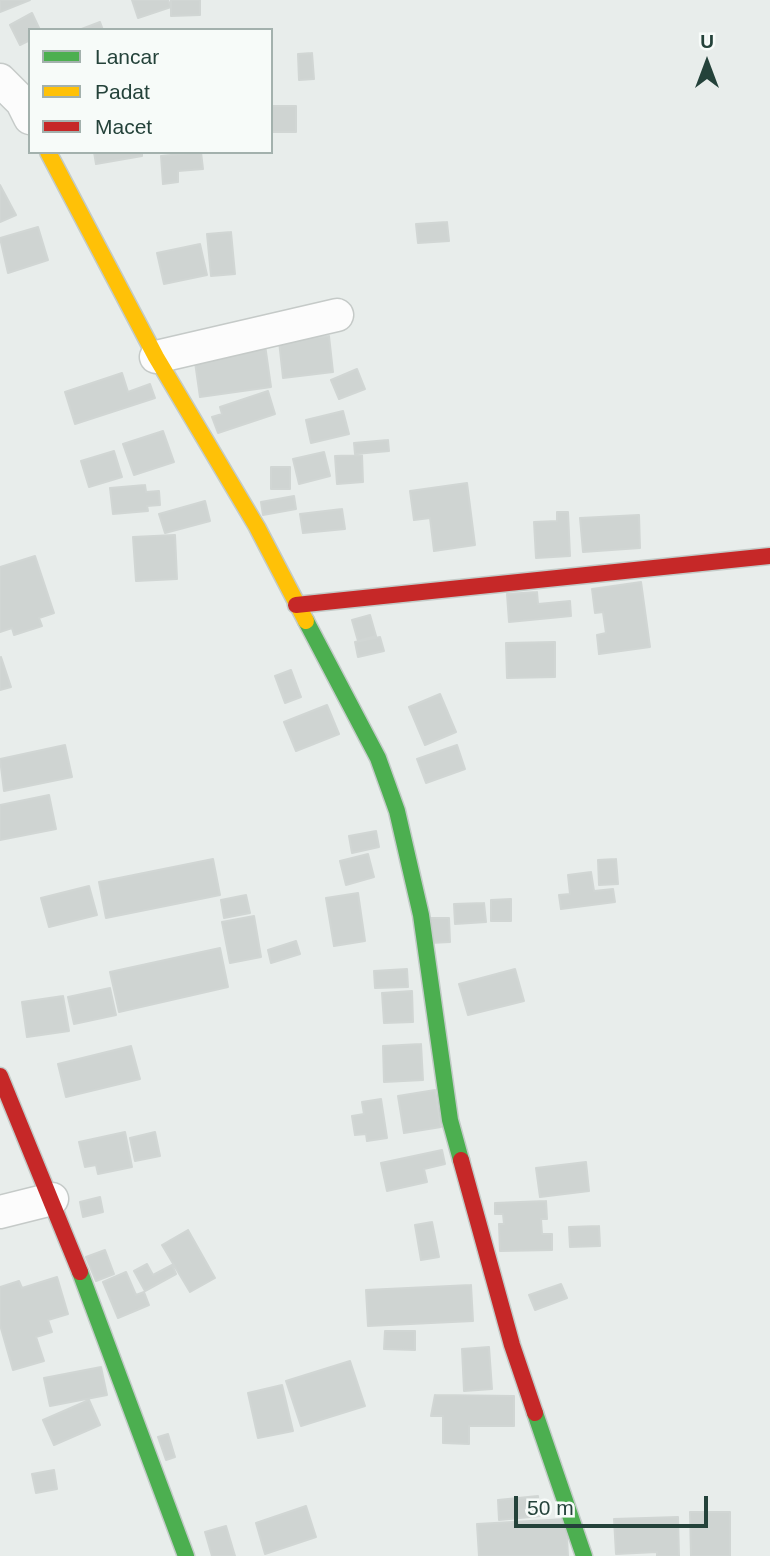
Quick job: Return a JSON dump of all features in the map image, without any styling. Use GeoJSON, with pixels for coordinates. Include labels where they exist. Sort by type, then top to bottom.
{"type":"FeatureCollection","features":[{"type":"Feature","properties":{"kind":"street"},"geometry":{"type":"LineString","coordinates":[[0,80],[22,102],[28,114]]}},
{"type":"Feature","properties":{"kind":"street"},"geometry":{"type":"LineString","coordinates":[[49,154],[156,357],[257,527],[378,758],[397,811],[421,915],[450,1121],[512,1345],[583,1556]]}},
{"type":"Feature","properties":{"kind":"street"},"geometry":{"type":"LineString","coordinates":[[156,357],[337,315]]}},
{"type":"Feature","properties":{"kind":"street"},"geometry":{"type":"LineString","coordinates":[[296,605],[770,556]]}},
{"type":"Feature","properties":{"kind":"street"},"geometry":{"type":"LineString","coordinates":[[0,1076],[52,1199],[186,1556]]}},
{"type":"Feature","properties":{"kind":"street"},"geometry":{"type":"LineString","coordinates":[[0,1212],[52,1199]]}},
{"type":"Feature","properties":{"kind":"building"},"geometry":{"type":"Polygon","coordinates":[[[0,0],[30,0],[0,12],[0,0]]]}},
{"type":"Feature","properties":{"kind":"building"},"geometry":{"type":"Polygon","coordinates":[[[132,0],[168,0],[171,7],[138,18],[132,0]]]}},
{"type":"Feature","properties":{"kind":"building"},"geometry":{"type":"Polygon","coordinates":[[[171,0],[200,0],[200,15],[171,16],[171,0]]]}},
{"type":"Feature","properties":{"kind":"building"},"geometry":{"type":"Polygon","coordinates":[[[32,13],[39,28],[28,28],[28,41],[20,45],[10,25],[32,13]]]}},
{"type":"Feature","properties":{"kind":"building"},"geometry":{"type":"Polygon","coordinates":[[[100,22],[102,28],[84,28],[100,22]]]}},
{"type":"Feature","properties":{"kind":"building"},"geometry":{"type":"Polygon","coordinates":[[[312,53],[314,79],[299,80],[298,54],[312,53]]]}},
{"type":"Feature","properties":{"kind":"building"},"geometry":{"type":"Polygon","coordinates":[[[273,106],[296,106],[296,132],[273,132],[273,106]]]}},
{"type":"Feature","properties":{"kind":"building"},"geometry":{"type":"Polygon","coordinates":[[[94,154],[142,154],[142,156],[96,164],[94,154]]]}},
{"type":"Feature","properties":{"kind":"building"},"geometry":{"type":"Polygon","coordinates":[[[201,154],[203,169],[178,171],[178,182],[163,184],[161,156],[201,154]]]}},
{"type":"Feature","properties":{"kind":"building"},"geometry":{"type":"Polygon","coordinates":[[[0,185],[16,215],[0,222],[0,185]]]}},
{"type":"Feature","properties":{"kind":"building"},"geometry":{"type":"Polygon","coordinates":[[[447,222],[449,241],[418,243],[416,224],[447,222]]]}},
{"type":"Feature","properties":{"kind":"building"},"geometry":{"type":"Polygon","coordinates":[[[38,227],[48,260],[8,273],[0,238],[38,227]]]}},
{"type":"Feature","properties":{"kind":"building"},"geometry":{"type":"Polygon","coordinates":[[[231,232],[235,274],[211,276],[207,234],[231,232]]]}},
{"type":"Feature","properties":{"kind":"building"},"geometry":{"type":"Polygon","coordinates":[[[200,244],[207,275],[164,284],[157,253],[200,244]]]}},
{"type":"Feature","properties":{"kind":"building"},"geometry":{"type":"Polygon","coordinates":[[[329,336],[333,372],[283,378],[279,341],[329,336]]]}},
{"type":"Feature","properties":{"kind":"building"},"geometry":{"type":"Polygon","coordinates":[[[265,345],[271,387],[200,397],[194,355],[265,345]]]}},
{"type":"Feature","properties":{"kind":"building"},"geometry":{"type":"Polygon","coordinates":[[[357,369],[365,389],[339,399],[331,380],[357,369]]]}},
{"type":"Feature","properties":{"kind":"building"},"geometry":{"type":"Polygon","coordinates":[[[122,373],[128,392],[150,384],[155,398],[75,424],[65,392],[122,373]]]}},
{"type":"Feature","properties":{"kind":"building"},"geometry":{"type":"Polygon","coordinates":[[[268,391],[275,414],[218,433],[212,417],[222,414],[220,407],[268,391]]]}},
{"type":"Feature","properties":{"kind":"building"},"geometry":{"type":"Polygon","coordinates":[[[343,411],[349,434],[311,443],[306,420],[343,411]]]}},
{"type":"Feature","properties":{"kind":"building"},"geometry":{"type":"Polygon","coordinates":[[[163,431],[174,462],[134,475],[123,444],[163,431]]]}},
{"type":"Feature","properties":{"kind":"building"},"geometry":{"type":"Polygon","coordinates":[[[388,440],[389,451],[355,454],[354,443],[388,440]]]}},
{"type":"Feature","properties":{"kind":"building"},"geometry":{"type":"Polygon","coordinates":[[[114,451],[122,477],[89,487],[81,461],[114,451]]]}},
{"type":"Feature","properties":{"kind":"building"},"geometry":{"type":"Polygon","coordinates":[[[324,452],[330,476],[299,484],[293,459],[324,452]]]}},
{"type":"Feature","properties":{"kind":"building"},"geometry":{"type":"Polygon","coordinates":[[[362,455],[363,482],[337,484],[335,456],[362,455]]]}},
{"type":"Feature","properties":{"kind":"building"},"geometry":{"type":"Polygon","coordinates":[[[271,467],[290,467],[290,489],[271,489],[271,467]]]}},
{"type":"Feature","properties":{"kind":"building"},"geometry":{"type":"Polygon","coordinates":[[[467,483],[475,545],[434,551],[430,518],[414,520],[410,491],[467,483]]]}},
{"type":"Feature","properties":{"kind":"building"},"geometry":{"type":"Polygon","coordinates":[[[145,485],[146,492],[159,491],[160,505],[147,506],[148,511],[113,514],[110,488],[145,485]]]}},
{"type":"Feature","properties":{"kind":"building"},"geometry":{"type":"Polygon","coordinates":[[[294,496],[296,509],[263,515],[261,502],[294,496]]]}},
{"type":"Feature","properties":{"kind":"building"},"geometry":{"type":"Polygon","coordinates":[[[205,501],[210,521],[165,533],[159,514],[205,501]]]}},
{"type":"Feature","properties":{"kind":"building"},"geometry":{"type":"Polygon","coordinates":[[[342,509],[345,529],[303,533],[300,514],[342,509]]]}},
{"type":"Feature","properties":{"kind":"building"},"geometry":{"type":"Polygon","coordinates":[[[557,512],[568,512],[570,556],[536,558],[534,522],[557,521],[557,512]]]}},
{"type":"Feature","properties":{"kind":"building"},"geometry":{"type":"Polygon","coordinates":[[[639,515],[640,548],[583,552],[580,518],[639,515]]]}},
{"type":"Feature","properties":{"kind":"building"},"geometry":{"type":"Polygon","coordinates":[[[175,535],[177,579],[136,581],[133,537],[175,535]]]}},
{"type":"Feature","properties":{"kind":"building"},"geometry":{"type":"Polygon","coordinates":[[[35,556],[54,613],[39,618],[42,626],[14,635],[12,628],[0,632],[0,567],[35,556]]]}},
{"type":"Feature","properties":{"kind":"building"},"geometry":{"type":"Polygon","coordinates":[[[641,582],[650,647],[599,654],[597,635],[606,633],[603,612],[595,613],[592,589],[641,582]]]}},
{"type":"Feature","properties":{"kind":"building"},"geometry":{"type":"Polygon","coordinates":[[[537,592],[538,604],[570,601],[571,616],[509,622],[507,594],[537,592]]]}},
{"type":"Feature","properties":{"kind":"building"},"geometry":{"type":"Polygon","coordinates":[[[370,615],[376,636],[358,641],[352,620],[370,615]]]}},
{"type":"Feature","properties":{"kind":"building"},"geometry":{"type":"Polygon","coordinates":[[[380,637],[384,651],[358,657],[355,642],[380,637]]]}},
{"type":"Feature","properties":{"kind":"building"},"geometry":{"type":"Polygon","coordinates":[[[555,642],[555,677],[507,678],[506,643],[555,642]]]}},
{"type":"Feature","properties":{"kind":"building"},"geometry":{"type":"Polygon","coordinates":[[[0,658],[11,687],[0,690],[0,658]]]}},
{"type":"Feature","properties":{"kind":"building"},"geometry":{"type":"Polygon","coordinates":[[[291,670],[301,697],[285,703],[275,676],[291,670]]]}},
{"type":"Feature","properties":{"kind":"building"},"geometry":{"type":"Polygon","coordinates":[[[440,694],[456,732],[425,745],[409,707],[440,694]]]}},
{"type":"Feature","properties":{"kind":"building"},"geometry":{"type":"Polygon","coordinates":[[[327,705],[339,734],[296,751],[284,722],[327,705]]]}},
{"type":"Feature","properties":{"kind":"building"},"geometry":{"type":"Polygon","coordinates":[[[65,745],[72,777],[4,791],[0,759],[65,745]]]}},
{"type":"Feature","properties":{"kind":"building"},"geometry":{"type":"Polygon","coordinates":[[[457,745],[465,769],[426,783],[417,759],[457,745]]]}},
{"type":"Feature","properties":{"kind":"building"},"geometry":{"type":"Polygon","coordinates":[[[49,795],[56,829],[0,840],[0,805],[49,795]]]}},
{"type":"Feature","properties":{"kind":"building"},"geometry":{"type":"Polygon","coordinates":[[[376,831],[379,847],[352,853],[349,836],[376,831]]]}},
{"type":"Feature","properties":{"kind":"building"},"geometry":{"type":"Polygon","coordinates":[[[368,854],[374,877],[346,885],[340,861],[368,854]]]}},
{"type":"Feature","properties":{"kind":"building"},"geometry":{"type":"Polygon","coordinates":[[[213,859],[220,895],[106,918],[99,882],[213,859]]]}},
{"type":"Feature","properties":{"kind":"building"},"geometry":{"type":"Polygon","coordinates":[[[616,859],[618,884],[599,885],[598,860],[616,859]]]}},
{"type":"Feature","properties":{"kind":"building"},"geometry":{"type":"Polygon","coordinates":[[[591,872],[594,891],[613,889],[615,902],[561,909],[559,895],[570,894],[568,875],[591,872]]]}},
{"type":"Feature","properties":{"kind":"building"},"geometry":{"type":"Polygon","coordinates":[[[89,886],[97,915],[49,927],[41,898],[89,886]]]}},
{"type":"Feature","properties":{"kind":"building"},"geometry":{"type":"Polygon","coordinates":[[[358,893],[365,941],[334,946],[326,898],[358,893]]]}},
{"type":"Feature","properties":{"kind":"building"},"geometry":{"type":"Polygon","coordinates":[[[246,895],[250,913],[224,918],[221,900],[246,895]]]}},
{"type":"Feature","properties":{"kind":"building"},"geometry":{"type":"Polygon","coordinates":[[[511,899],[511,921],[491,921],[491,900],[511,899]]]}},
{"type":"Feature","properties":{"kind":"building"},"geometry":{"type":"Polygon","coordinates":[[[484,903],[486,922],[455,924],[454,904],[484,903]]]}},
{"type":"Feature","properties":{"kind":"building"},"geometry":{"type":"Polygon","coordinates":[[[254,916],[261,957],[230,963],[222,922],[254,916]]]}},
{"type":"Feature","properties":{"kind":"building"},"geometry":{"type":"Polygon","coordinates":[[[429,918],[449,918],[450,942],[430,943],[429,918]]]}},
{"type":"Feature","properties":{"kind":"building"},"geometry":{"type":"Polygon","coordinates":[[[296,941],[300,954],[271,963],[268,950],[296,941]]]}},
{"type":"Feature","properties":{"kind":"building"},"geometry":{"type":"Polygon","coordinates":[[[220,948],[228,987],[119,1012],[110,972],[220,948]]]}},
{"type":"Feature","properties":{"kind":"building"},"geometry":{"type":"Polygon","coordinates":[[[407,969],[408,987],[375,988],[374,971],[407,969]]]}},
{"type":"Feature","properties":{"kind":"building"},"geometry":{"type":"Polygon","coordinates":[[[515,969],[524,1001],[468,1015],[459,984],[515,969]]]}},
{"type":"Feature","properties":{"kind":"building"},"geometry":{"type":"Polygon","coordinates":[[[110,988],[116,1015],[74,1024],[68,997],[110,988]]]}},
{"type":"Feature","properties":{"kind":"building"},"geometry":{"type":"Polygon","coordinates":[[[412,991],[413,1022],[384,1023],[382,993],[412,991]]]}},
{"type":"Feature","properties":{"kind":"building"},"geometry":{"type":"Polygon","coordinates":[[[63,996],[69,1031],[27,1037],[22,1002],[63,996]]]}},
{"type":"Feature","properties":{"kind":"building"},"geometry":{"type":"Polygon","coordinates":[[[421,1044],[423,1080],[384,1082],[383,1046],[421,1044]]]}},
{"type":"Feature","properties":{"kind":"building"},"geometry":{"type":"Polygon","coordinates":[[[131,1046],[140,1079],[66,1097],[58,1064],[131,1046]]]}},
{"type":"Feature","properties":{"kind":"building"},"geometry":{"type":"Polygon","coordinates":[[[435,1090],[441,1127],[404,1133],[398,1096],[435,1090]]]}},
{"type":"Feature","properties":{"kind":"building"},"geometry":{"type":"Polygon","coordinates":[[[381,1099],[387,1138],[367,1141],[366,1134],[355,1135],[352,1116],[364,1114],[362,1102],[381,1099]]]}},
{"type":"Feature","properties":{"kind":"building"},"geometry":{"type":"Polygon","coordinates":[[[125,1132],[132,1167],[98,1174],[96,1165],[85,1167],[79,1142],[125,1132]]]}},
{"type":"Feature","properties":{"kind":"building"},"geometry":{"type":"Polygon","coordinates":[[[155,1132],[160,1156],[135,1161],[130,1138],[155,1132]]]}},
{"type":"Feature","properties":{"kind":"building"},"geometry":{"type":"Polygon","coordinates":[[[442,1150],[445,1164],[424,1169],[427,1182],[387,1191],[381,1163],[442,1150]]]}},
{"type":"Feature","properties":{"kind":"building"},"geometry":{"type":"Polygon","coordinates":[[[586,1162],[589,1191],[540,1197],[536,1168],[586,1162]]]}},
{"type":"Feature","properties":{"kind":"building"},"geometry":{"type":"Polygon","coordinates":[[[100,1197],[103,1212],[83,1217],[80,1202],[100,1197]]]}},
{"type":"Feature","properties":{"kind":"building"},"geometry":{"type":"Polygon","coordinates":[[[546,1201],[547,1219],[541,1219],[542,1234],[552,1234],[552,1250],[500,1251],[499,1224],[504,1224],[503,1214],[495,1214],[495,1203],[546,1201]]]}},
{"type":"Feature","properties":{"kind":"building"},"geometry":{"type":"Polygon","coordinates":[[[432,1222],[439,1257],[421,1260],[415,1225],[432,1222]]]}},
{"type":"Feature","properties":{"kind":"building"},"geometry":{"type":"Polygon","coordinates":[[[599,1226],[600,1246],[570,1247],[569,1227],[599,1226]]]}},
{"type":"Feature","properties":{"kind":"building"},"geometry":{"type":"Polygon","coordinates":[[[188,1230],[215,1278],[190,1292],[162,1245],[188,1230]]]}},
{"type":"Feature","properties":{"kind":"building"},"geometry":{"type":"Polygon","coordinates":[[[105,1250],[114,1274],[96,1281],[86,1257],[105,1250]]]}},
{"type":"Feature","properties":{"kind":"building"},"geometry":{"type":"Polygon","coordinates":[[[147,1264],[153,1275],[172,1265],[176,1274],[145,1291],[134,1271],[147,1264]]]}},
{"type":"Feature","properties":{"kind":"building"},"geometry":{"type":"Polygon","coordinates":[[[126,1272],[136,1295],[144,1292],[149,1305],[118,1318],[103,1282],[126,1272]]]}},
{"type":"Feature","properties":{"kind":"building"},"geometry":{"type":"Polygon","coordinates":[[[57,1277],[68,1314],[48,1320],[52,1332],[36,1337],[44,1361],[13,1370],[0,1325],[0,1287],[19,1281],[22,1288],[57,1277]]]}},
{"type":"Feature","properties":{"kind":"building"},"geometry":{"type":"Polygon","coordinates":[[[561,1284],[567,1298],[535,1310],[529,1295],[561,1284]]]}},
{"type":"Feature","properties":{"kind":"building"},"geometry":{"type":"Polygon","coordinates":[[[471,1285],[473,1321],[368,1326],[366,1290],[471,1285]]]}},
{"type":"Feature","properties":{"kind":"building"},"geometry":{"type":"Polygon","coordinates":[[[385,1331],[415,1331],[415,1350],[384,1349],[385,1331]]]}},
{"type":"Feature","properties":{"kind":"building"},"geometry":{"type":"Polygon","coordinates":[[[489,1347],[492,1389],[464,1391],[462,1349],[489,1347]]]}},
{"type":"Feature","properties":{"kind":"building"},"geometry":{"type":"Polygon","coordinates":[[[350,1361],[365,1406],[301,1426],[286,1381],[350,1361]]]}},
{"type":"Feature","properties":{"kind":"building"},"geometry":{"type":"Polygon","coordinates":[[[101,1367],[107,1395],[50,1406],[44,1378],[101,1367]]]}},
{"type":"Feature","properties":{"kind":"building"},"geometry":{"type":"Polygon","coordinates":[[[282,1385],[293,1431],[258,1438],[248,1393],[282,1385]]]}},
{"type":"Feature","properties":{"kind":"building"},"geometry":{"type":"Polygon","coordinates":[[[435,1395],[514,1396],[514,1426],[469,1426],[469,1444],[443,1443],[443,1416],[431,1416],[435,1395]]]}},
{"type":"Feature","properties":{"kind":"building"},"geometry":{"type":"Polygon","coordinates":[[[89,1400],[100,1425],[54,1445],[43,1420],[89,1400]]]}},
{"type":"Feature","properties":{"kind":"building"},"geometry":{"type":"Polygon","coordinates":[[[168,1434],[175,1457],[166,1460],[158,1437],[168,1434]]]}},
{"type":"Feature","properties":{"kind":"building"},"geometry":{"type":"Polygon","coordinates":[[[54,1470],[57,1489],[36,1493],[32,1474],[54,1470]]]}},
{"type":"Feature","properties":{"kind":"building"},"geometry":{"type":"Polygon","coordinates":[[[538,1496],[540,1516],[499,1520],[498,1500],[538,1496]]]}},
{"type":"Feature","properties":{"kind":"building"},"geometry":{"type":"Polygon","coordinates":[[[306,1506],[316,1537],[265,1554],[256,1523],[306,1506]]]}},
{"type":"Feature","properties":{"kind":"building"},"geometry":{"type":"Polygon","coordinates":[[[690,1512],[730,1512],[730,1556],[691,1556],[690,1512]]]}},
{"type":"Feature","properties":{"kind":"building"},"geometry":{"type":"Polygon","coordinates":[[[678,1517],[679,1556],[657,1556],[657,1552],[616,1554],[614,1519],[678,1517]]]}},
{"type":"Feature","properties":{"kind":"building"},"geometry":{"type":"Polygon","coordinates":[[[566,1519],[568,1556],[479,1556],[477,1524],[566,1519]]]}},
{"type":"Feature","properties":{"kind":"building"},"geometry":{"type":"Polygon","coordinates":[[[226,1526],[235,1556],[212,1556],[205,1532],[226,1526]]]}},
{"type":"Feature","properties":{"kind":"traffic: fast"},"geometry":{"type":"LineString","coordinates":[[306,621],[378,758],[397,811],[421,915],[450,1120],[461,1160]]}},
{"type":"Feature","properties":{"kind":"traffic: fast"},"geometry":{"type":"LineString","coordinates":[[80,1272],[186,1556]]}},
{"type":"Feature","properties":{"kind":"traffic: fast"},"geometry":{"type":"LineString","coordinates":[[535,1413],[584,1556]]}},
{"type":"Feature","properties":{"kind":"traffic: slow"},"geometry":{"type":"LineString","coordinates":[[49,154],[156,357],[257,527],[306,621]]}},
{"type":"Feature","properties":{"kind":"traffic: jam"},"geometry":{"type":"LineString","coordinates":[[296,605],[770,556]]}},
{"type":"Feature","properties":{"kind":"traffic: jam"},"geometry":{"type":"LineString","coordinates":[[0,1076],[80,1272]]}},
{"type":"Feature","properties":{"kind":"traffic: jam"},"geometry":{"type":"LineString","coordinates":[[461,1160],[512,1345],[535,1413]]}}]}
